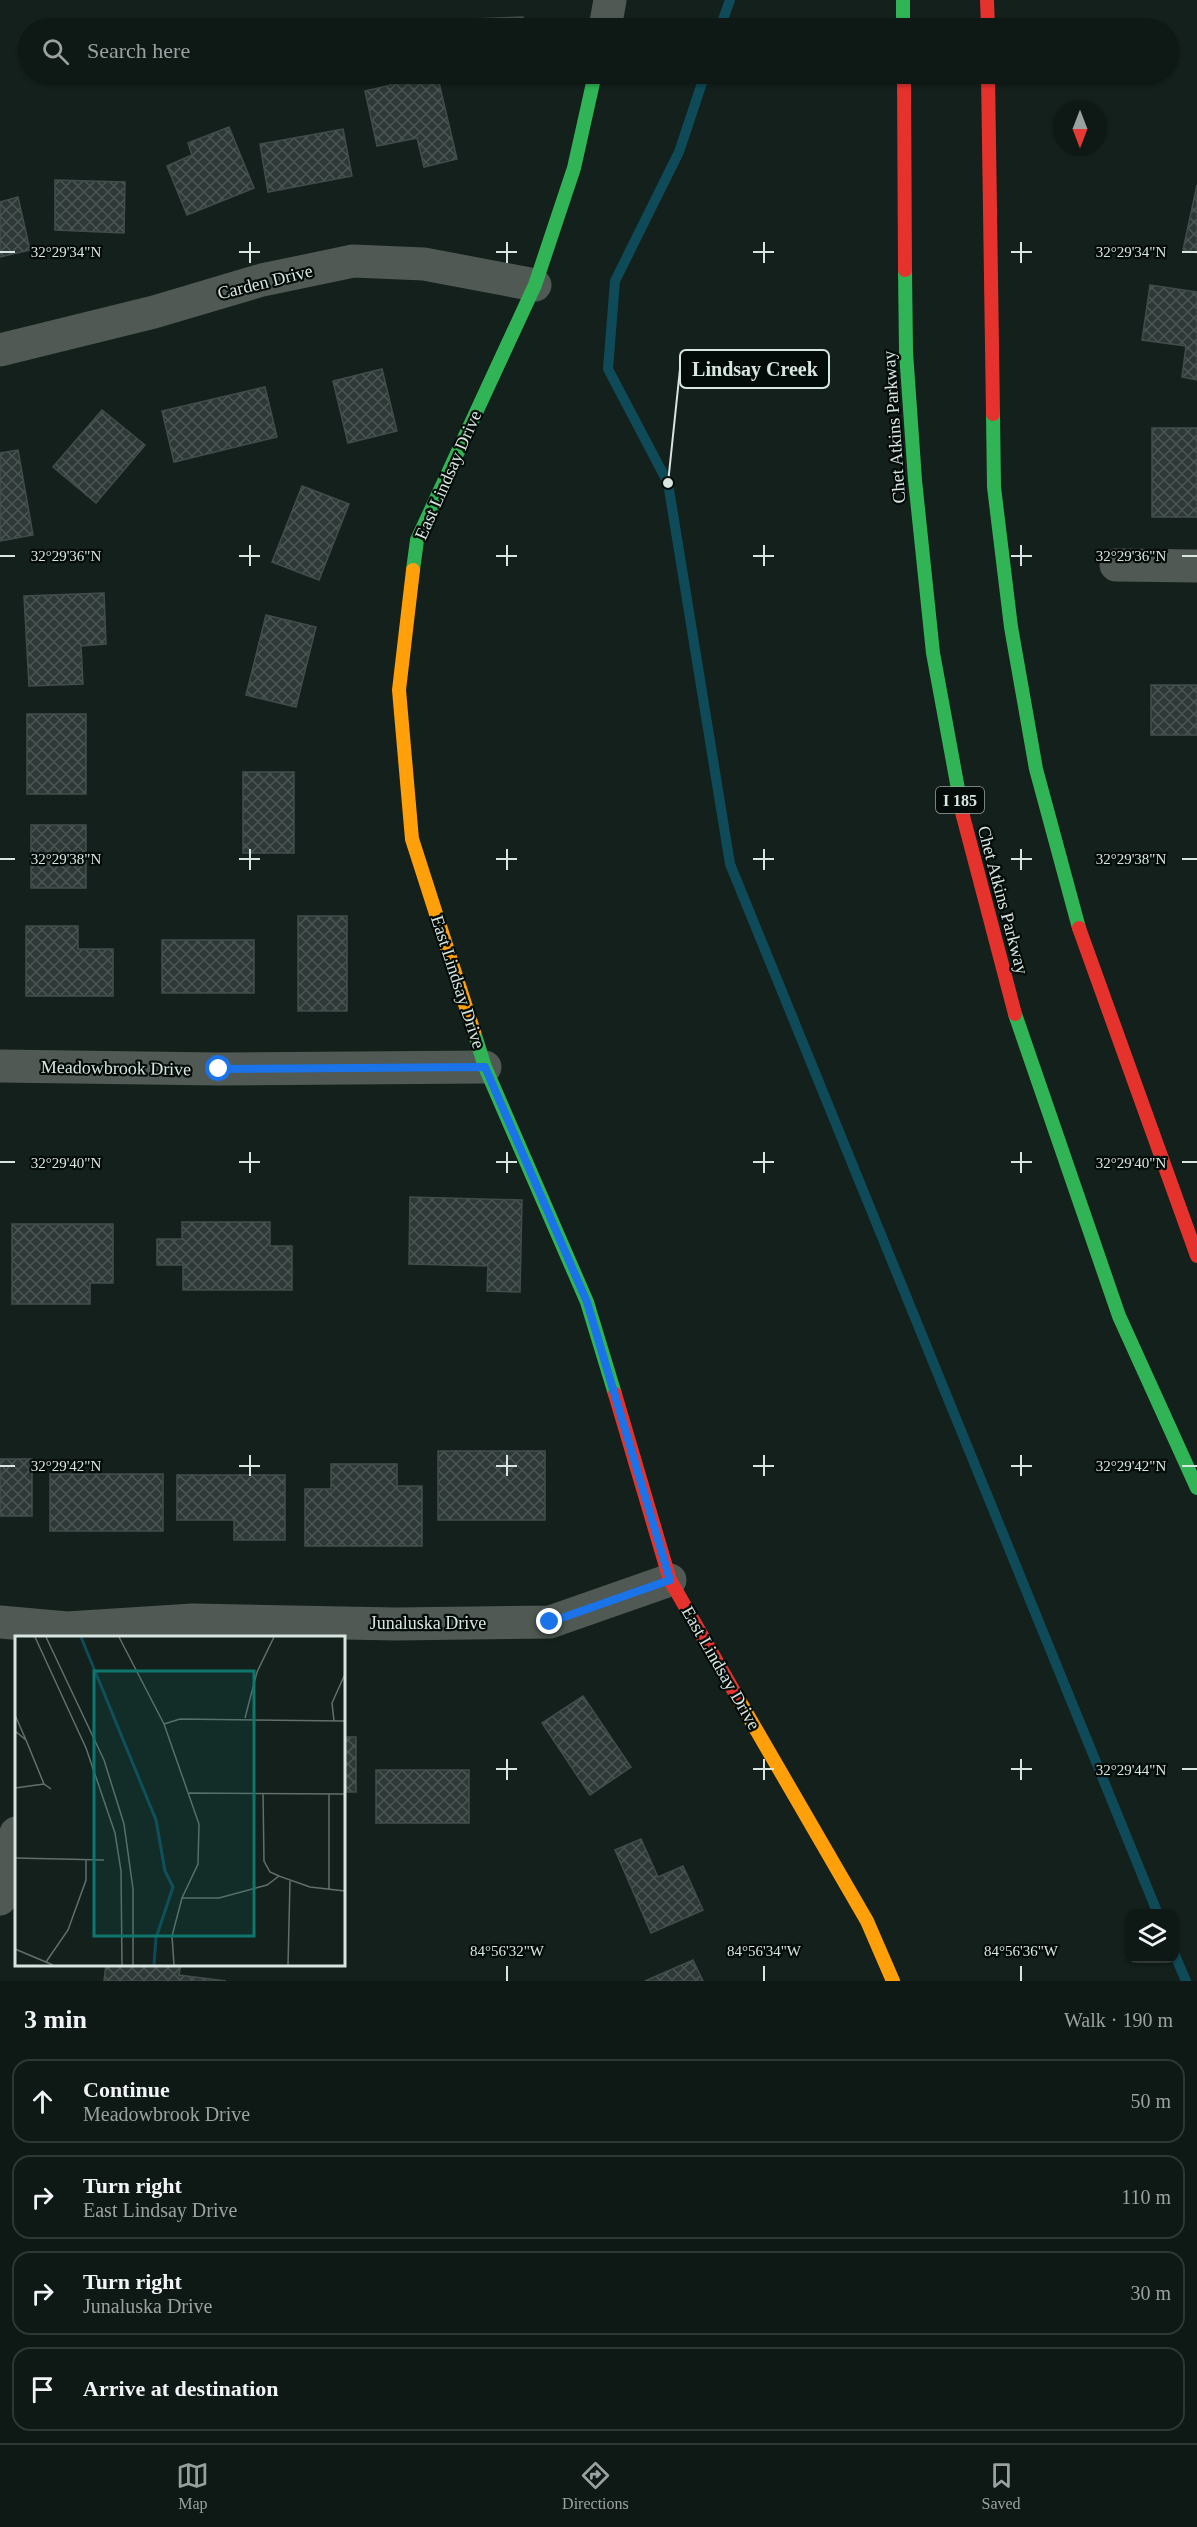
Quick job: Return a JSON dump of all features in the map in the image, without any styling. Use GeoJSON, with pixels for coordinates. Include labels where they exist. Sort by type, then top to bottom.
{"type":"FeatureCollection","features":[{"type":"Feature","properties":{"kind":"main road"},"geometry":{"type":"LineString","coordinates":[[903,0],[903,18]]}},
{"type":"Feature","properties":{"kind":"main road"},"geometry":{"type":"LineString","coordinates":[[987,0],[988,18]]}},
{"type":"Feature","properties":{"kind":"main road","name":"East Lindsay Drive"},"geometry":{"type":"LineString","coordinates":[[593,84],[574,168],[535,285],[417,540],[399,690],[412,839],[485,1067],[587,1302],[670,1580],[867,1921],[893,1981]]}},
{"type":"Feature","properties":{"kind":"main road","name":"Chet Atkins Parkway"},"geometry":{"type":"LineString","coordinates":[[904,84],[906,352],[915,480],[933,653],[967,837],[1014,1011],[1119,1316],[1197,1488]]}},
{"type":"Feature","properties":{"kind":"main road"},"geometry":{"type":"LineString","coordinates":[[988,84],[994,487],[1011,627],[1032,747],[1080,933],[1197,1256]]}},
{"type":"Feature","properties":{"kind":"street"},"geometry":{"type":"LineString","coordinates":[[606,18],[610,0]]}},
{"type":"Feature","properties":{"kind":"street","name":"Carden Drive"},"geometry":{"type":"LineString","coordinates":[[0,350],[154,312],[262,280],[353,261],[424,264],[535,285]]}},
{"type":"Feature","properties":{"kind":"street"},"geometry":{"type":"LineString","coordinates":[[1116,565],[1197,566]]}},
{"type":"Feature","properties":{"kind":"street","name":"Meadowbrook Drive"},"geometry":{"type":"LineString","coordinates":[[0,1066],[485,1067]]}},
{"type":"Feature","properties":{"kind":"street","name":"Junaluska Drive"},"geometry":{"type":"LineString","coordinates":[[0,1622],[66,1633],[193,1620],[396,1624],[550,1622],[670,1580]]}},
{"type":"Feature","properties":{"kind":"street"},"geometry":{"type":"LineString","coordinates":[[0,1899],[15,1837]]}},
{"type":"Feature","properties":{"kind":"building"},"geometry":{"type":"Polygon","coordinates":[[[439,84],[457,159],[424,167],[417,138],[377,146],[365,91],[391,85],[439,84]]]}},
{"type":"Feature","properties":{"kind":"building"},"geometry":{"type":"Polygon","coordinates":[[[229,127],[254,188],[187,215],[167,166],[192,155],[188,143],[229,127]]]}},
{"type":"Feature","properties":{"kind":"building"},"geometry":{"type":"Polygon","coordinates":[[[343,129],[352,176],[268,192],[260,144],[343,129]]]}},
{"type":"Feature","properties":{"kind":"building"},"geometry":{"type":"Polygon","coordinates":[[[55,180],[125,182],[124,233],[55,230],[55,180]]]}},
{"type":"Feature","properties":{"kind":"building"},"geometry":{"type":"Polygon","coordinates":[[[1197,185],[1197,253],[1183,250],[1197,185]]]}},
{"type":"Feature","properties":{"kind":"building"},"geometry":{"type":"Polygon","coordinates":[[[18,197],[30,250],[0,257],[0,202],[18,197]]]}},
{"type":"Feature","properties":{"kind":"building"},"geometry":{"type":"Polygon","coordinates":[[[1150,285],[1197,292],[1197,380],[1182,377],[1186,346],[1142,340],[1150,285]]]}},
{"type":"Feature","properties":{"kind":"building"},"geometry":{"type":"Polygon","coordinates":[[[382,369],[397,431],[348,443],[333,381],[382,369]]]}},
{"type":"Feature","properties":{"kind":"building"},"geometry":{"type":"Polygon","coordinates":[[[265,387],[277,437],[174,462],[162,411],[265,387]]]}},
{"type":"Feature","properties":{"kind":"building"},"geometry":{"type":"Polygon","coordinates":[[[102,410],[145,445],[96,503],[53,467],[102,410]]]}},
{"type":"Feature","properties":{"kind":"building"},"geometry":{"type":"Polygon","coordinates":[[[1152,428],[1197,428],[1197,517],[1152,517],[1152,428]]]}},
{"type":"Feature","properties":{"kind":"building"},"geometry":{"type":"Polygon","coordinates":[[[18,450],[33,535],[0,541],[0,453],[18,450]]]}},
{"type":"Feature","properties":{"kind":"building"},"geometry":{"type":"Polygon","coordinates":[[[302,486],[349,504],[319,580],[272,562],[302,486]]]}},
{"type":"Feature","properties":{"kind":"building"},"geometry":{"type":"Polygon","coordinates":[[[104,593],[106,644],[81,646],[83,684],[29,686],[24,596],[104,593]]]}},
{"type":"Feature","properties":{"kind":"building"},"geometry":{"type":"Polygon","coordinates":[[[266,615],[316,627],[296,707],[246,695],[266,615]]]}},
{"type":"Feature","properties":{"kind":"building"},"geometry":{"type":"Polygon","coordinates":[[[1151,685],[1197,685],[1197,735],[1151,735],[1151,685]]]}},
{"type":"Feature","properties":{"kind":"building"},"geometry":{"type":"Polygon","coordinates":[[[27,714],[86,714],[86,794],[27,794],[27,714]]]}},
{"type":"Feature","properties":{"kind":"building"},"geometry":{"type":"Polygon","coordinates":[[[243,772],[294,772],[294,853],[243,853],[243,772]]]}},
{"type":"Feature","properties":{"kind":"building"},"geometry":{"type":"Polygon","coordinates":[[[31,825],[86,825],[86,888],[31,888],[31,825]]]}},
{"type":"Feature","properties":{"kind":"building"},"geometry":{"type":"Polygon","coordinates":[[[298,916],[347,916],[347,1011],[298,1011],[298,916]]]}},
{"type":"Feature","properties":{"kind":"building"},"geometry":{"type":"Polygon","coordinates":[[[26,926],[78,926],[78,949],[113,949],[113,996],[26,996],[26,926]]]}},
{"type":"Feature","properties":{"kind":"building"},"geometry":{"type":"Polygon","coordinates":[[[162,940],[254,940],[254,993],[162,993],[162,940]]]}},
{"type":"Feature","properties":{"kind":"building"},"geometry":{"type":"Polygon","coordinates":[[[410,1197],[522,1200],[520,1292],[487,1291],[488,1266],[409,1264],[410,1197]]]}},
{"type":"Feature","properties":{"kind":"building"},"geometry":{"type":"Polygon","coordinates":[[[182,1222],[270,1222],[270,1246],[292,1246],[292,1290],[183,1290],[183,1265],[157,1265],[157,1239],[182,1239],[182,1222]]]}},
{"type":"Feature","properties":{"kind":"building"},"geometry":{"type":"Polygon","coordinates":[[[12,1224],[113,1224],[113,1283],[90,1283],[90,1304],[12,1304],[12,1224]]]}},
{"type":"Feature","properties":{"kind":"building"},"geometry":{"type":"Polygon","coordinates":[[[438,1451],[545,1451],[545,1520],[438,1520],[438,1451]]]}},
{"type":"Feature","properties":{"kind":"building"},"geometry":{"type":"Polygon","coordinates":[[[0,1459],[32,1459],[32,1516],[0,1516],[0,1459]]]}},
{"type":"Feature","properties":{"kind":"building"},"geometry":{"type":"Polygon","coordinates":[[[331,1464],[397,1464],[397,1486],[422,1486],[422,1546],[305,1546],[305,1489],[331,1489],[331,1464]]]}},
{"type":"Feature","properties":{"kind":"building"},"geometry":{"type":"Polygon","coordinates":[[[50,1474],[163,1474],[163,1531],[50,1531],[50,1474]]]}},
{"type":"Feature","properties":{"kind":"building"},"geometry":{"type":"Polygon","coordinates":[[[177,1475],[285,1475],[285,1540],[234,1540],[234,1520],[177,1520],[177,1475]]]}},
{"type":"Feature","properties":{"kind":"building"},"geometry":{"type":"Polygon","coordinates":[[[583,1696],[631,1767],[590,1795],[542,1723],[583,1696]]]}},
{"type":"Feature","properties":{"kind":"building"},"geometry":{"type":"Polygon","coordinates":[[[345,1737],[356,1737],[356,1792],[345,1792],[345,1737]]]}},
{"type":"Feature","properties":{"kind":"building"},"geometry":{"type":"Polygon","coordinates":[[[376,1770],[469,1770],[469,1823],[376,1823],[376,1770]]]}},
{"type":"Feature","properties":{"kind":"building"},"geometry":{"type":"Polygon","coordinates":[[[641,1839],[658,1877],[683,1866],[703,1910],[651,1933],[615,1850],[641,1839]]]}},
{"type":"Feature","properties":{"kind":"building"},"geometry":{"type":"Polygon","coordinates":[[[693,1960],[703,1981],[645,1981],[693,1960]]]}},
{"type":"Feature","properties":{"kind":"building"},"geometry":{"type":"Polygon","coordinates":[[[106,1966],[181,1966],[179,1975],[226,1981],[104,1981],[106,1966]]]}},
{"type":"Feature","properties":{"kind":"waterway"},"geometry":{"type":"LineString","coordinates":[[724,18],[730,0]]}},
{"type":"Feature","properties":{"kind":"waterway"},"geometry":{"type":"LineString","coordinates":[[702,84],[679,152],[615,281],[608,369],[668,483],[730,864],[1156,1909]]}},
{"type":"Feature","properties":{"kind":"waterway"},"geometry":{"type":"LineString","coordinates":[[1178,1963],[1186,1981]]}},
{"type":"Feature","properties":{"kind":"traffic: fast"},"geometry":{"type":"LineString","coordinates":[[903,0],[903,18]]}},
{"type":"Feature","properties":{"kind":"traffic: fast"},"geometry":{"type":"LineString","coordinates":[[413,570],[417,540],[535,285],[574,168],[593,84]]}},
{"type":"Feature","properties":{"kind":"traffic: fast"},"geometry":{"type":"LineString","coordinates":[[905,270],[906,352],[915,480],[933,653],[963,816]]}},
{"type":"Feature","properties":{"kind":"traffic: fast"},"geometry":{"type":"LineString","coordinates":[[993,414],[994,487],[1011,627],[1036,769],[1079,928]]}},
{"type":"Feature","properties":{"kind":"traffic: fast"},"geometry":{"type":"LineString","coordinates":[[1015,1014],[1119,1316],[1197,1488]]}},
{"type":"Feature","properties":{"kind":"traffic: fast"},"geometry":{"type":"LineString","coordinates":[[474,1032],[485,1067],[587,1302],[615,1394]]}},
{"type":"Feature","properties":{"kind":"traffic: slow"},"geometry":{"type":"LineString","coordinates":[[413,570],[399,690],[412,839],[474,1032]]}},
{"type":"Feature","properties":{"kind":"traffic: slow"},"geometry":{"type":"LineString","coordinates":[[739,1700],[867,1921],[893,1981]]}},
{"type":"Feature","properties":{"kind":"traffic: jam"},"geometry":{"type":"LineString","coordinates":[[987,0],[988,18]]}},
{"type":"Feature","properties":{"kind":"traffic: jam"},"geometry":{"type":"LineString","coordinates":[[904,84],[905,270]]}},
{"type":"Feature","properties":{"kind":"traffic: jam"},"geometry":{"type":"LineString","coordinates":[[988,84],[993,414]]}},
{"type":"Feature","properties":{"kind":"traffic: jam"},"geometry":{"type":"LineString","coordinates":[[963,816],[1015,1014]]}},
{"type":"Feature","properties":{"kind":"traffic: jam"},"geometry":{"type":"LineString","coordinates":[[1079,928],[1197,1256]]}},
{"type":"Feature","properties":{"kind":"traffic: jam"},"geometry":{"type":"LineString","coordinates":[[615,1394],[670,1580],[739,1700]]}},
{"type":"Feature","properties":{"kind":"place","name":"Lindsay Creek"},"geometry":{"type":"Point","coordinates":[668,483]}},
{"type":"Feature","properties":{"kind":"route"},"geometry":{"type":"LineString","coordinates":[[219,1069],[485,1067],[587,1302],[670,1580],[550,1622]]}}]}
